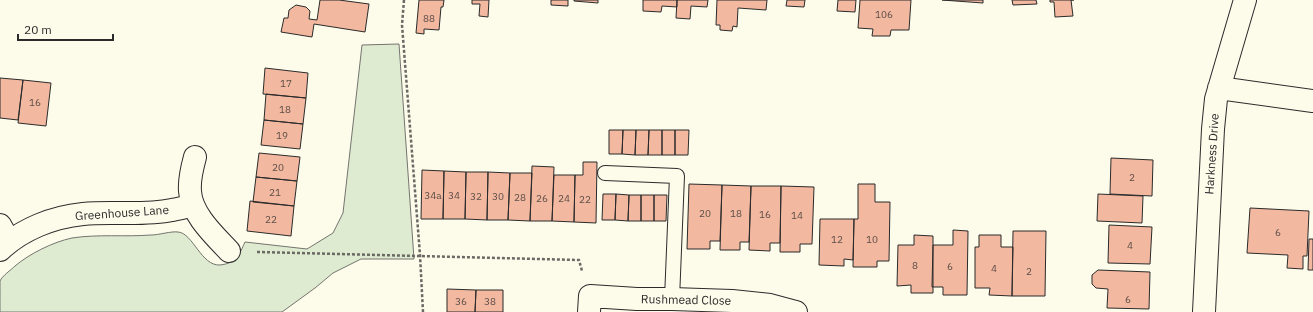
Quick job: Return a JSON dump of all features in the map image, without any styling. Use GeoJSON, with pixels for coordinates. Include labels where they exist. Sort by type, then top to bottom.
{"type":"FeatureCollection","features":[{"type":"Feature","properties":{"kind":"street","name":"Harkness Drive"},"geometry":{"type":"LineString","coordinates":[[1204,312],[1213,129],[1216,99],[1245,0]]}},
{"type":"Feature","properties":{"kind":"street"},"geometry":{"type":"LineString","coordinates":[[1220,88],[1313,100]]}},
{"type":"Feature","properties":{"kind":"street"},"geometry":{"type":"LineString","coordinates":[[195,157],[190,176],[190,192],[193,205],[202,221],[229,251]]}},
{"type":"Feature","properties":{"kind":"street","name":"Greenhouse Lane"},"geometry":{"type":"LineString","coordinates":[[3,239],[46,222],[83,214],[133,213],[171,210],[193,205]]}},
{"type":"Feature","properties":{"kind":"street","name":"Rushmead Close"},"geometry":{"type":"LineString","coordinates":[[590,304],[637,299],[732,301],[770,305],[796,312]]}},
{"type":"Feature","properties":{"kind":"lane"},"geometry":{"type":"LineString","coordinates":[[605,172],[677,176],[672,299]]}},
{"type":"Feature","properties":{"kind":"path"},"geometry":{"type":"LineString","coordinates":[[404,0],[402,25],[423,312]]}},
{"type":"Feature","properties":{"kind":"path"},"geometry":{"type":"LineString","coordinates":[[229,251],[578,260],[590,304]]}},
{"type":"Feature","properties":{"kind":"green space"},"geometry":{"type":"Polygon","coordinates":[[[399,44],[414,259],[361,259],[333,273],[282,312],[0,312],[0,281],[3,277],[15,266],[34,253],[49,245],[72,238],[92,236],[154,235],[178,232],[188,238],[202,255],[213,264],[220,265],[226,264],[237,258],[245,242],[307,249],[333,233],[343,213],[362,45],[399,44]]]}},
{"type":"Feature","properties":{"kind":"building"},"geometry":{"type":"Polygon","coordinates":[[[320,0],[339,0],[369,4],[365,32],[314,24],[312,37],[281,32],[284,18],[288,18],[289,10],[296,5],[306,7],[310,11],[309,19],[317,20],[320,0]]]}},
{"type":"Feature","properties":{"kind":"building"},"geometry":{"type":"Polygon","coordinates":[[[419,0],[444,0],[443,7],[441,7],[439,30],[424,29],[424,34],[416,33],[419,0]]]}},
{"type":"Feature","properties":{"kind":"building"},"geometry":{"type":"Polygon","coordinates":[[[472,0],[489,0],[488,17],[479,16],[480,4],[472,4],[472,0]]]}},
{"type":"Feature","properties":{"kind":"building"},"geometry":{"type":"Polygon","coordinates":[[[551,0],[568,0],[568,6],[551,5],[551,0]]]}},
{"type":"Feature","properties":{"kind":"building"},"geometry":{"type":"Polygon","coordinates":[[[598,0],[598,3],[574,1],[598,0]]]}},
{"type":"Feature","properties":{"kind":"building"},"geometry":{"type":"Polygon","coordinates":[[[643,0],[677,0],[677,7],[662,6],[661,12],[643,11],[643,0]]]}},
{"type":"Feature","properties":{"kind":"building"},"geometry":{"type":"Polygon","coordinates":[[[677,0],[708,0],[707,7],[691,6],[690,19],[676,18],[677,0]]]}},
{"type":"Feature","properties":{"kind":"building"},"geometry":{"type":"Polygon","coordinates":[[[717,0],[767,0],[766,10],[738,8],[737,27],[733,26],[732,31],[720,30],[720,25],[716,25],[717,0]]]}},
{"type":"Feature","properties":{"kind":"building"},"geometry":{"type":"Polygon","coordinates":[[[787,0],[805,0],[804,7],[786,6],[787,0]]]}},
{"type":"Feature","properties":{"kind":"building"},"geometry":{"type":"Polygon","coordinates":[[[838,0],[856,0],[855,12],[837,11],[838,0]]]}},
{"type":"Feature","properties":{"kind":"building"},"geometry":{"type":"Polygon","coordinates":[[[860,0],[911,0],[909,30],[891,30],[890,36],[872,36],[873,29],[858,28],[860,0]]]}},
{"type":"Feature","properties":{"kind":"building"},"geometry":{"type":"Polygon","coordinates":[[[942,0],[983,0],[983,3],[942,0]]]}},
{"type":"Feature","properties":{"kind":"building"},"geometry":{"type":"Polygon","coordinates":[[[1012,0],[1036,0],[1037,4],[1013,5],[1012,0]]]}},
{"type":"Feature","properties":{"kind":"building"},"geometry":{"type":"Polygon","coordinates":[[[1050,0],[1071,0],[1073,16],[1055,17],[1054,2],[1050,2],[1050,0]]]}},
{"type":"Feature","properties":{"kind":"building"},"geometry":{"type":"Polygon","coordinates":[[[265,68],[308,73],[306,98],[263,94],[265,68]]]}},
{"type":"Feature","properties":{"kind":"building"},"geometry":{"type":"Polygon","coordinates":[[[0,78],[23,80],[18,120],[0,118],[0,78]]]}},
{"type":"Feature","properties":{"kind":"building"},"geometry":{"type":"Polygon","coordinates":[[[23,80],[51,83],[46,126],[18,123],[23,80]]]}},
{"type":"Feature","properties":{"kind":"building"},"geometry":{"type":"Polygon","coordinates":[[[266,94],[306,98],[303,124],[264,120],[266,94]]]}},
{"type":"Feature","properties":{"kind":"building"},"geometry":{"type":"Polygon","coordinates":[[[264,120],[303,124],[300,149],[261,145],[264,120]]]}},
{"type":"Feature","properties":{"kind":"building"},"geometry":{"type":"Polygon","coordinates":[[[609,130],[623,130],[622,154],[609,154],[609,130]]]}},
{"type":"Feature","properties":{"kind":"building"},"geometry":{"type":"Polygon","coordinates":[[[623,130],[636,130],[635,155],[622,154],[623,130]]]}},
{"type":"Feature","properties":{"kind":"building"},"geometry":{"type":"Polygon","coordinates":[[[636,130],[649,130],[648,155],[635,155],[636,130]]]}},
{"type":"Feature","properties":{"kind":"building"},"geometry":{"type":"Polygon","coordinates":[[[649,130],[662,130],[662,155],[648,155],[649,130]]]}},
{"type":"Feature","properties":{"kind":"building"},"geometry":{"type":"Polygon","coordinates":[[[662,130],[675,130],[675,155],[662,155],[662,130]]]}},
{"type":"Feature","properties":{"kind":"building"},"geometry":{"type":"Polygon","coordinates":[[[675,130],[689,130],[688,155],[675,155],[675,130]]]}},
{"type":"Feature","properties":{"kind":"building"},"geometry":{"type":"Polygon","coordinates":[[[259,153],[300,157],[297,181],[256,177],[259,153]]]}},
{"type":"Feature","properties":{"kind":"building"},"geometry":{"type":"Polygon","coordinates":[[[1111,158],[1153,160],[1152,196],[1110,194],[1111,158]]]}},
{"type":"Feature","properties":{"kind":"building"},"geometry":{"type":"Polygon","coordinates":[[[583,162],[597,162],[596,223],[574,222],[575,175],[583,175],[583,162]]]}},
{"type":"Feature","properties":{"kind":"building"},"geometry":{"type":"Polygon","coordinates":[[[532,166],[554,167],[552,221],[530,221],[532,166]]]}},
{"type":"Feature","properties":{"kind":"building"},"geometry":{"type":"Polygon","coordinates":[[[422,170],[444,171],[443,219],[421,219],[422,170]]]}},
{"type":"Feature","properties":{"kind":"building"},"geometry":{"type":"Polygon","coordinates":[[[444,171],[466,172],[465,219],[443,219],[444,171]]]}},
{"type":"Feature","properties":{"kind":"building"},"geometry":{"type":"Polygon","coordinates":[[[466,172],[488,172],[487,220],[465,219],[466,172]]]}},
{"type":"Feature","properties":{"kind":"building"},"geometry":{"type":"Polygon","coordinates":[[[488,172],[510,173],[508,220],[487,220],[488,172]]]}},
{"type":"Feature","properties":{"kind":"building"},"geometry":{"type":"Polygon","coordinates":[[[510,173],[532,173],[530,221],[508,220],[510,173]]]}},
{"type":"Feature","properties":{"kind":"building"},"geometry":{"type":"Polygon","coordinates":[[[554,175],[575,175],[574,222],[552,221],[554,175]]]}},
{"type":"Feature","properties":{"kind":"building"},"geometry":{"type":"Polygon","coordinates":[[[256,177],[297,181],[294,206],[253,202],[256,177]]]}},
{"type":"Feature","properties":{"kind":"building"},"geometry":{"type":"Polygon","coordinates":[[[689,184],[722,185],[720,241],[710,241],[710,249],[687,249],[689,184]]]}},
{"type":"Feature","properties":{"kind":"building"},"geometry":{"type":"Polygon","coordinates":[[[858,184],[875,184],[875,202],[890,202],[889,261],[877,261],[877,267],[853,267],[854,219],[858,219],[858,184]]]}},
{"type":"Feature","properties":{"kind":"building"},"geometry":{"type":"Polygon","coordinates":[[[722,185],[751,186],[749,242],[740,242],[740,250],[720,250],[722,185]]]}},
{"type":"Feature","properties":{"kind":"building"},"geometry":{"type":"Polygon","coordinates":[[[751,186],[781,186],[780,243],[770,243],[770,251],[749,250],[751,186]]]}},
{"type":"Feature","properties":{"kind":"building"},"geometry":{"type":"Polygon","coordinates":[[[781,186],[814,187],[812,244],[800,244],[800,252],[780,252],[781,186]]]}},
{"type":"Feature","properties":{"kind":"building"},"geometry":{"type":"Polygon","coordinates":[[[603,194],[616,194],[615,220],[602,220],[603,194]]]}},
{"type":"Feature","properties":{"kind":"building"},"geometry":{"type":"Polygon","coordinates":[[[616,194],[629,195],[628,221],[615,220],[616,194]]]}},
{"type":"Feature","properties":{"kind":"building"},"geometry":{"type":"Polygon","coordinates":[[[1098,194],[1143,196],[1142,223],[1097,221],[1098,194]]]}},
{"type":"Feature","properties":{"kind":"building"},"geometry":{"type":"Polygon","coordinates":[[[629,195],[641,195],[641,221],[628,221],[629,195]]]}},
{"type":"Feature","properties":{"kind":"building"},"geometry":{"type":"Polygon","coordinates":[[[641,195],[654,195],[654,221],[641,221],[641,195]]]}},
{"type":"Feature","properties":{"kind":"building"},"geometry":{"type":"Polygon","coordinates":[[[654,195],[667,195],[666,221],[654,221],[654,195]]]}},
{"type":"Feature","properties":{"kind":"building"},"geometry":{"type":"Polygon","coordinates":[[[250,201],[294,206],[291,236],[247,231],[250,201]]]}},
{"type":"Feature","properties":{"kind":"building"},"geometry":{"type":"Polygon","coordinates":[[[1250,208],[1309,211],[1307,256],[1303,256],[1303,269],[1287,268],[1288,255],[1247,253],[1250,208]]]}},
{"type":"Feature","properties":{"kind":"building"},"geometry":{"type":"Polygon","coordinates":[[[820,219],[854,219],[853,260],[844,259],[844,266],[819,265],[820,219]]]}},
{"type":"Feature","properties":{"kind":"building"},"geometry":{"type":"Polygon","coordinates":[[[1109,225],[1152,227],[1150,264],[1108,263],[1109,225]]]}},
{"type":"Feature","properties":{"kind":"building"},"geometry":{"type":"Polygon","coordinates":[[[953,230],[968,231],[967,295],[943,295],[943,287],[932,287],[933,245],[953,245],[953,230]]]}},
{"type":"Feature","properties":{"kind":"building"},"geometry":{"type":"Polygon","coordinates":[[[1013,231],[1046,231],[1045,296],[1012,296],[1013,231]]]}},
{"type":"Feature","properties":{"kind":"building"},"geometry":{"type":"Polygon","coordinates":[[[914,235],[933,236],[933,293],[911,293],[911,285],[897,286],[898,245],[914,245],[914,235]]]}},
{"type":"Feature","properties":{"kind":"building"},"geometry":{"type":"Polygon","coordinates":[[[979,235],[1001,235],[1001,247],[1013,247],[1012,296],[989,295],[990,288],[975,288],[975,247],[979,247],[979,235]]]}},
{"type":"Feature","properties":{"kind":"building"},"geometry":{"type":"Polygon","coordinates":[[[1309,239],[1313,239],[1313,270],[1308,270],[1309,239]]]}},
{"type":"Feature","properties":{"kind":"building"},"geometry":{"type":"Polygon","coordinates":[[[1098,270],[1150,272],[1149,309],[1107,308],[1108,289],[1096,288],[1092,284],[1092,275],[1098,270]]]}},
{"type":"Feature","properties":{"kind":"building"},"geometry":{"type":"Polygon","coordinates":[[[447,289],[476,290],[475,312],[447,312],[447,289]]]}},
{"type":"Feature","properties":{"kind":"building"},"geometry":{"type":"Polygon","coordinates":[[[476,290],[503,290],[503,312],[475,312],[476,290]]]}}]}
